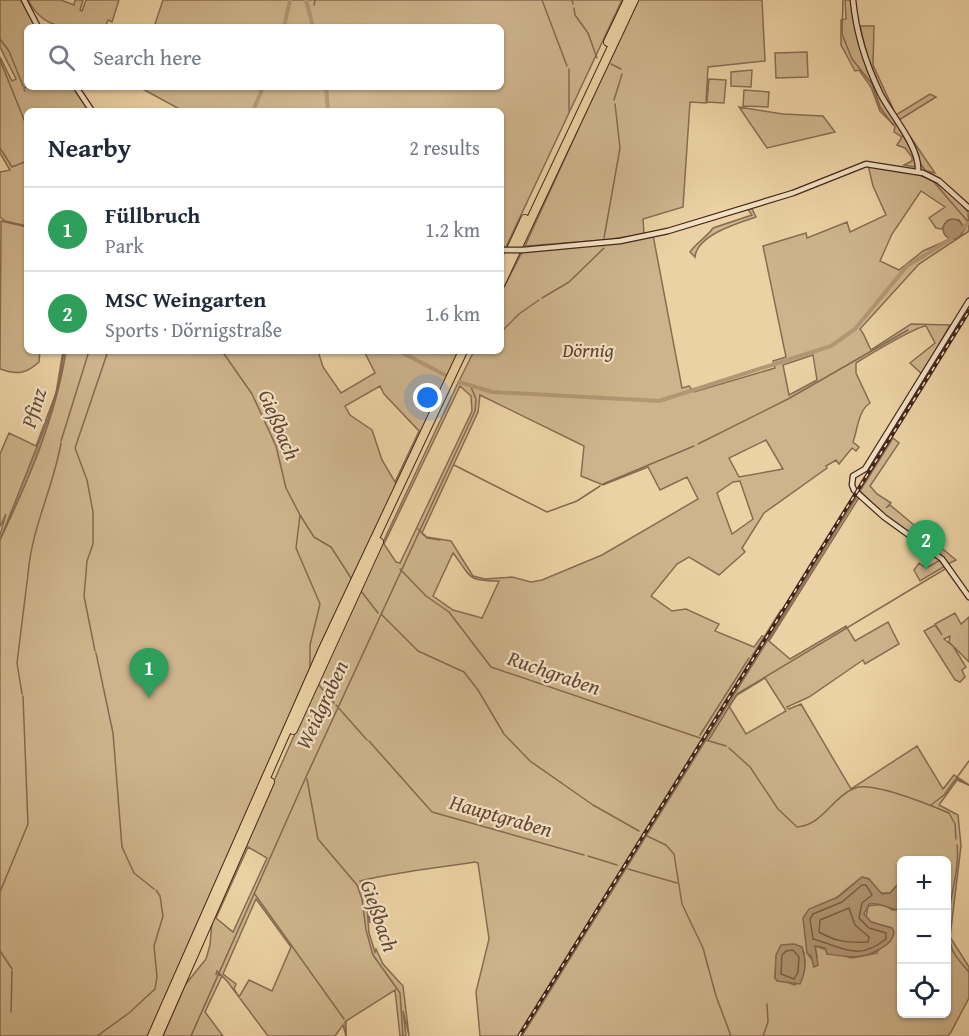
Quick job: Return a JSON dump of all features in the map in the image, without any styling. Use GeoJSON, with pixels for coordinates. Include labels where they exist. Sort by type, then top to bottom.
{"type":"FeatureCollection","features":[{"type":"Feature","properties":{"kind":"highway"},"geometry":{"type":"LineString","coordinates":[[504,265],[628,0]]}},
{"type":"Feature","properties":{"kind":"highway"},"geometry":{"type":"LineString","coordinates":[[504,277],[634,0]]}},
{"type":"Feature","properties":{"kind":"highway"},"geometry":{"type":"LineString","coordinates":[[152,1036],[322,651],[462,354]]}},
{"type":"Feature","properties":{"kind":"highway"},"geometry":{"type":"LineString","coordinates":[[159,1036],[320,668],[468,354]]}},
{"type":"Feature","properties":{"kind":"highway"},"geometry":{"type":"LineString","coordinates":[[210,933],[212,913]]}},
{"type":"Feature","properties":{"kind":"highway"},"geometry":{"type":"LineString","coordinates":[[178,991],[191,975]]}},
{"type":"Feature","properties":{"kind":"main road"},"geometry":{"type":"LineString","coordinates":[[24,0],[36,24]]}},
{"type":"Feature","properties":{"kind":"main road"},"geometry":{"type":"LineString","coordinates":[[853,0],[859,33],[872,74],[886,104],[914,150],[919,171]]}},
{"type":"Feature","properties":{"kind":"main road"},"geometry":{"type":"LineString","coordinates":[[78,90],[90,108]]}},
{"type":"Feature","properties":{"kind":"main road"},"geometry":{"type":"LineString","coordinates":[[504,250],[620,241],[668,231],[795,192],[862,165],[919,171],[939,181],[969,208]]}},
{"type":"Feature","properties":{"kind":"main road"},"geometry":{"type":"LineString","coordinates":[[969,301],[865,469],[852,477],[854,489],[884,517],[942,559],[969,597]]}},
{"type":"Feature","properties":{"kind":"green space"},"geometry":{"type":"Polygon","coordinates":[[[0,0],[21,0],[34,24],[24,24],[24,90],[76,90],[89,108],[24,108],[24,225],[5,221],[0,217],[0,172],[10,170],[0,153],[0,57],[12,81],[16,79],[0,47],[0,0]]]}},
{"type":"Feature","properties":{"kind":"green space"},"geometry":{"type":"Polygon","coordinates":[[[28,0],[61,0],[74,5],[75,0],[83,0],[80,10],[82,11],[86,0],[119,0],[112,22],[108,20],[106,24],[55,24],[43,19],[28,0]]]}},
{"type":"Feature","properties":{"kind":"green space"},"geometry":{"type":"Polygon","coordinates":[[[163,0],[622,0],[506,247],[504,247],[504,108],[178,108],[144,90],[504,90],[504,24],[155,24],[163,0]]]}},
{"type":"Feature","properties":{"kind":"green space"},"geometry":{"type":"Polygon","coordinates":[[[637,0],[762,0],[765,61],[708,67],[706,103],[690,102],[683,207],[643,219],[644,234],[605,240],[525,246],[637,0]]]}},
{"type":"Feature","properties":{"kind":"green space"},"geometry":{"type":"Polygon","coordinates":[[[845,0],[851,0],[870,71],[884,102],[912,152],[917,163],[914,167],[904,165],[912,161],[912,157],[905,148],[897,145],[902,137],[894,132],[895,126],[880,111],[871,87],[859,70],[855,71],[841,45],[841,20],[846,19],[845,0]]]}},
{"type":"Feature","properties":{"kind":"green space"},"geometry":{"type":"Polygon","coordinates":[[[860,26],[874,26],[873,65],[896,115],[930,94],[936,97],[899,120],[935,173],[921,170],[910,143],[884,100],[867,55],[860,26]]]}},
{"type":"Feature","properties":{"kind":"green space"},"geometry":{"type":"Polygon","coordinates":[[[807,52],[808,77],[776,78],[775,53],[807,52]]]}},
{"type":"Feature","properties":{"kind":"green space"},"geometry":{"type":"Polygon","coordinates":[[[752,70],[751,87],[731,86],[731,72],[752,70]]]}},
{"type":"Feature","properties":{"kind":"green space"},"geometry":{"type":"Polygon","coordinates":[[[709,79],[726,80],[724,103],[707,102],[709,79]]]}},
{"type":"Feature","properties":{"kind":"green space"},"geometry":{"type":"Polygon","coordinates":[[[744,90],[769,92],[768,107],[743,106],[744,90]]]}},
{"type":"Feature","properties":{"kind":"green space"},"geometry":{"type":"Polygon","coordinates":[[[739,107],[783,114],[823,116],[835,132],[767,148],[739,107]]]}},
{"type":"Feature","properties":{"kind":"green space","name":"Dörnig"},"geometry":{"type":"Polygon","coordinates":[[[868,165],[912,173],[935,182],[968,212],[969,231],[919,264],[860,329],[871,350],[911,324],[950,325],[922,374],[910,363],[935,343],[926,326],[903,336],[856,363],[856,373],[870,403],[859,420],[853,442],[859,447],[856,451],[852,448],[839,464],[836,460],[826,466],[827,468],[764,513],[742,548],[745,552],[719,575],[689,557],[677,564],[651,596],[672,611],[686,609],[719,624],[715,631],[754,647],[762,636],[765,637],[519,1036],[480,1036],[476,992],[489,939],[478,863],[475,862],[360,881],[368,903],[369,933],[375,952],[376,949],[383,964],[403,986],[409,1036],[403,1011],[406,1036],[400,1036],[395,990],[346,1021],[346,1036],[343,1025],[335,1036],[268,1036],[222,976],[205,1012],[223,1036],[163,1036],[185,985],[206,959],[212,921],[329,657],[472,354],[504,354],[504,287],[522,252],[588,246],[653,235],[682,388],[689,386],[694,392],[775,368],[773,361],[786,357],[763,246],[806,233],[807,238],[847,222],[850,232],[886,215],[873,186],[868,165]],[[921,191],[892,234],[880,261],[899,270],[923,251],[959,235],[965,229],[959,220],[941,229],[936,228],[929,218],[945,207],[921,191]],[[813,355],[783,365],[789,395],[817,380],[813,355]],[[460,386],[384,544],[396,562],[400,563],[472,411],[471,396],[460,386]],[[480,395],[478,412],[422,533],[427,537],[451,541],[473,576],[485,579],[512,577],[531,582],[542,580],[602,555],[698,499],[687,477],[660,490],[648,467],[603,485],[581,476],[584,446],[480,395]],[[766,440],[729,458],[739,477],[783,469],[766,440]],[[740,481],[733,482],[717,493],[732,534],[753,519],[740,481]],[[453,553],[433,596],[453,610],[482,618],[499,581],[480,580],[470,576],[453,553]],[[248,847],[216,918],[233,932],[267,858],[248,847]],[[256,899],[223,974],[236,984],[234,989],[239,997],[249,980],[272,991],[291,947],[256,899]]]}},
{"type":"Feature","properties":{"kind":"green space"},"geometry":{"type":"Polygon","coordinates":[[[747,208],[752,209],[756,217],[729,226],[710,236],[697,249],[695,257],[690,252],[713,228],[752,215],[747,208]]]}},
{"type":"Feature","properties":{"kind":"green space"},"geometry":{"type":"Polygon","coordinates":[[[1,221],[24,226],[24,354],[40,354],[39,362],[30,369],[11,372],[0,369],[1,221]]]}},
{"type":"Feature","properties":{"kind":"green space"},"geometry":{"type":"Polygon","coordinates":[[[62,354],[319,354],[323,367],[341,393],[375,373],[366,354],[459,354],[149,1036],[0,1036],[0,535],[6,514],[0,527],[0,454],[9,433],[36,446],[56,393],[62,354]],[[380,386],[345,406],[350,415],[372,430],[382,460],[395,482],[419,431],[384,394],[380,386]]]}},
{"type":"Feature","properties":{"kind":"green space"},"geometry":{"type":"Polygon","coordinates":[[[893,438],[899,443],[870,486],[877,494],[891,503],[886,508],[890,505],[956,560],[948,564],[942,556],[885,516],[860,491],[893,438]]]}},
{"type":"Feature","properties":{"kind":"green space"},"geometry":{"type":"Polygon","coordinates":[[[858,495],[860,496],[769,641],[790,659],[846,626],[855,641],[888,622],[899,644],[865,664],[863,660],[809,697],[787,707],[789,709],[801,704],[851,789],[917,746],[943,789],[954,775],[969,785],[957,780],[939,805],[958,815],[961,846],[951,929],[951,856],[897,856],[897,885],[890,893],[878,893],[869,879],[862,877],[806,927],[807,953],[813,961],[817,956],[815,946],[851,958],[877,953],[887,927],[871,922],[866,917],[868,906],[884,904],[892,910],[897,910],[897,1018],[951,1018],[951,939],[969,967],[969,998],[948,1036],[522,1036],[858,495]],[[765,678],[737,695],[729,706],[746,734],[786,711],[765,678]],[[802,947],[776,959],[775,978],[795,985],[804,967],[805,958],[802,947]]]}},
{"type":"Feature","properties":{"kind":"green space"},"geometry":{"type":"Polygon","coordinates":[[[940,560],[945,566],[920,581],[914,570],[919,563],[926,568],[940,560]]]}},
{"type":"Feature","properties":{"kind":"green space"},"geometry":{"type":"Polygon","coordinates":[[[955,613],[961,624],[969,617],[969,662],[953,646],[966,667],[962,670],[965,677],[960,682],[955,680],[924,631],[935,625],[942,635],[935,624],[955,613]]]}},
{"type":"Feature","properties":{"kind":"water"},"geometry":{"type":"Polygon","coordinates":[[[953,219],[960,222],[963,229],[960,236],[953,239],[946,236],[943,229],[946,222],[953,219]]]}},
{"type":"Feature","properties":{"kind":"water"},"geometry":{"type":"Polygon","coordinates":[[[64,354],[65,354],[61,376],[55,400],[40,448],[0,540],[48,419],[59,383],[64,354]]]}},
{"type":"Feature","properties":{"kind":"water"},"geometry":{"type":"Polygon","coordinates":[[[862,877],[869,879],[882,894],[890,893],[897,885],[897,910],[869,904],[864,914],[871,922],[892,928],[894,932],[892,939],[880,949],[861,956],[827,954],[825,948],[815,946],[818,965],[814,967],[811,956],[807,953],[803,918],[809,909],[838,897],[862,877]]]}},
{"type":"Feature","properties":{"kind":"water"},"geometry":{"type":"Polygon","coordinates":[[[794,944],[802,947],[804,956],[805,966],[800,984],[777,981],[775,978],[776,955],[781,945],[794,944]]]}},
{"type":"Feature","properties":{"kind":"waterway"},"geometry":{"type":"LineString","coordinates":[[285,24],[290,0]]}},
{"type":"Feature","properties":{"kind":"waterway"},"geometry":{"type":"LineString","coordinates":[[306,0],[312,24]]}},
{"type":"Feature","properties":{"kind":"waterway"},"geometry":{"type":"LineString","coordinates":[[314,5],[315,0]]}},
{"type":"Feature","properties":{"kind":"waterway"},"geometry":{"type":"LineString","coordinates":[[542,0],[567,66]]}},
{"type":"Feature","properties":{"kind":"waterway"},"geometry":{"type":"LineString","coordinates":[[572,0],[573,4]]}},
{"type":"Feature","properties":{"kind":"waterway"},"geometry":{"type":"LineString","coordinates":[[843,0],[842,34],[852,59],[872,84],[880,107],[893,125]]}},
{"type":"Feature","properties":{"kind":"waterway"},"geometry":{"type":"LineString","coordinates":[[574,8],[575,15],[588,33],[597,58]]}},
{"type":"Feature","properties":{"kind":"waterway"},"geometry":{"type":"LineString","coordinates":[[0,39],[9,51],[23,86]]}},
{"type":"Feature","properties":{"kind":"waterway"},"geometry":{"type":"LineString","coordinates":[[0,60],[24,120]]}},
{"type":"Feature","properties":{"kind":"waterway"},"geometry":{"type":"LineString","coordinates":[[611,64],[621,69]]}},
{"type":"Feature","properties":{"kind":"waterway"},"geometry":{"type":"LineString","coordinates":[[569,69],[569,111]]}},
{"type":"Feature","properties":{"kind":"waterway"},"geometry":{"type":"LineString","coordinates":[[614,100],[622,74]]}},
{"type":"Feature","properties":{"kind":"waterway"},"geometry":{"type":"LineString","coordinates":[[254,108],[262,90]]}},
{"type":"Feature","properties":{"kind":"waterway"},"geometry":{"type":"LineString","coordinates":[[326,90],[328,108]]}},
{"type":"Feature","properties":{"kind":"waterway"},"geometry":{"type":"LineString","coordinates":[[604,238],[620,148],[615,104]]}},
{"type":"Feature","properties":{"kind":"waterway"},"geometry":{"type":"LineString","coordinates":[[0,148],[12,167],[24,162]]}},
{"type":"Feature","properties":{"kind":"waterway"},"geometry":{"type":"LineString","coordinates":[[920,163],[925,170]]}},
{"type":"Feature","properties":{"kind":"waterway"},"geometry":{"type":"LineString","coordinates":[[933,181],[969,223]]}},
{"type":"Feature","properties":{"kind":"waterway"},"geometry":{"type":"LineString","coordinates":[[960,231],[968,223]]}},
{"type":"Feature","properties":{"kind":"waterway"},"geometry":{"type":"LineString","coordinates":[[459,382],[492,392],[659,401],[831,346],[855,329],[907,266],[952,238]]}},
{"type":"Feature","properties":{"kind":"waterway"},"geometry":{"type":"LineString","coordinates":[[542,298],[569,282],[604,248]]}},
{"type":"Feature","properties":{"kind":"waterway"},"geometry":{"type":"LineString","coordinates":[[504,329],[519,314],[539,300]]}},
{"type":"Feature","properties":{"kind":"waterway"},"geometry":{"type":"LineString","coordinates":[[698,444],[788,399],[908,330]]}},
{"type":"Feature","properties":{"kind":"waterway"},"geometry":{"type":"LineString","coordinates":[[61,441],[88,354]]}},
{"type":"Feature","properties":{"kind":"waterway"},"geometry":{"type":"LineString","coordinates":[[95,651],[84,596],[87,561],[93,544],[93,512],[87,480],[75,448],[107,354]]}},
{"type":"Feature","properties":{"kind":"waterway","name":"Gießbach"},"geometry":{"type":"LineString","coordinates":[[224,354],[252,394],[276,446],[286,488],[300,515],[314,537],[331,547],[351,578]]}},
{"type":"Feature","properties":{"kind":"waterway"},"geometry":{"type":"LineString","coordinates":[[405,354],[447,376]]}},
{"type":"Feature","properties":{"kind":"waterway","name":"Weidgraben"},"geometry":{"type":"LineString","coordinates":[[191,1036],[306,777],[475,411],[476,399],[471,387]]}},
{"type":"Feature","properties":{"kind":"waterway"},"geometry":{"type":"LineString","coordinates":[[28,574],[38,524],[61,443]]}},
{"type":"Feature","properties":{"kind":"waterway"},"geometry":{"type":"LineString","coordinates":[[603,484],[694,446]]}},
{"type":"Feature","properties":{"kind":"waterway"},"geometry":{"type":"LineString","coordinates":[[454,465],[547,512],[577,501],[600,486]]}},
{"type":"Feature","properties":{"kind":"waterway","name":"Hauptgraben"},"geometry":{"type":"LineString","coordinates":[[300,515],[296,548],[320,604],[310,645],[310,667]]}},
{"type":"Feature","properties":{"kind":"waterway"},"geometry":{"type":"LineString","coordinates":[[418,529],[427,538],[440,540]]}},
{"type":"Feature","properties":{"kind":"waterway","name":"Ruchgraben"},"geometry":{"type":"LineString","coordinates":[[400,569],[426,596],[449,612],[491,667],[700,738]]}},
{"type":"Feature","properties":{"kind":"waterway"},"geometry":{"type":"LineString","coordinates":[[708,741],[737,694],[945,569]]}},
{"type":"Feature","properties":{"kind":"waterway"},"geometry":{"type":"LineString","coordinates":[[22,694],[17,663],[28,574]]}},
{"type":"Feature","properties":{"kind":"waterway"},"geometry":{"type":"LineString","coordinates":[[361,591],[378,613]]}},
{"type":"Feature","properties":{"kind":"waterway"},"geometry":{"type":"LineString","coordinates":[[752,656],[781,610]]}},
{"type":"Feature","properties":{"kind":"waterway"},"geometry":{"type":"LineString","coordinates":[[381,614],[418,651],[464,672],[478,690],[504,734],[530,761],[593,805],[639,831]]}},
{"type":"Feature","properties":{"kind":"waterway"},"geometry":{"type":"LineString","coordinates":[[96,653],[113,733],[122,847],[134,873],[154,889]]}},
{"type":"Feature","properties":{"kind":"waterway"},"geometry":{"type":"LineString","coordinates":[[700,735],[749,658]]}},
{"type":"Feature","properties":{"kind":"waterway","name":"Hauptgraben"},"geometry":{"type":"LineString","coordinates":[[318,684],[334,703]]}},
{"type":"Feature","properties":{"kind":"waterway"},"geometry":{"type":"LineString","coordinates":[[0,892],[28,824],[23,696]]}},
{"type":"Feature","properties":{"kind":"waterway","name":"Hauptgraben"},"geometry":{"type":"LineString","coordinates":[[336,705],[367,740]]}},
{"type":"Feature","properties":{"kind":"waterway","name":"Ruchgraben"},"geometry":{"type":"LineString","coordinates":[[706,740],[726,746]]}},
{"type":"Feature","properties":{"kind":"waterway","name":"Hauptgraben"},"geometry":{"type":"LineString","coordinates":[[369,741],[432,812],[584,855]]}},
{"type":"Feature","properties":{"kind":"waterway","name":"Ruchgraben"},"geometry":{"type":"LineString","coordinates":[[729,748],[750,767],[778,809],[797,827],[814,821],[847,792],[863,787],[902,795],[949,813],[955,824],[956,839]]}},
{"type":"Feature","properties":{"kind":"waterway","name":"Ruchgraben"},"geometry":{"type":"LineString","coordinates":[[931,805],[944,795],[969,761]]}},
{"type":"Feature","properties":{"kind":"waterway"},"geometry":{"type":"LineString","coordinates":[[957,778],[969,785]]}},
{"type":"Feature","properties":{"kind":"waterway","name":"Gießbach"},"geometry":{"type":"LineString","coordinates":[[307,779],[318,839],[357,885],[373,955],[400,993],[403,1036]]}},
{"type":"Feature","properties":{"kind":"waterway"},"geometry":{"type":"LineString","coordinates":[[647,836],[666,845],[674,854],[682,904],[703,948],[716,996],[731,1036]]}},
{"type":"Feature","properties":{"kind":"waterway","name":"Ruchgraben"},"geometry":{"type":"LineString","coordinates":[[957,845],[956,871],[949,910],[949,936],[953,952],[969,972]]}},
{"type":"Feature","properties":{"kind":"waterway","name":"Hauptgraben"},"geometry":{"type":"LineString","coordinates":[[588,856],[617,865]]}},
{"type":"Feature","properties":{"kind":"waterway","name":"Hauptgraben"},"geometry":{"type":"LineString","coordinates":[[628,869],[677,883]]}},
{"type":"Feature","properties":{"kind":"waterway"},"geometry":{"type":"LineString","coordinates":[[97,1036],[129,1013],[155,989],[157,977],[154,946],[163,916],[160,896],[156,890]]}},
{"type":"Feature","properties":{"kind":"waterway"},"geometry":{"type":"LineString","coordinates":[[254,893],[344,1019]]}},
{"type":"Feature","properties":{"kind":"waterway"},"geometry":{"type":"LineString","coordinates":[[0,951],[12,969]]}},
{"type":"Feature","properties":{"kind":"waterway"},"geometry":{"type":"LineString","coordinates":[[11,1012],[12,971]]}},
{"type":"Feature","properties":{"kind":"waterway"},"geometry":{"type":"LineString","coordinates":[[763,1036],[768,1022],[767,1004]]}},
{"type":"Feature","properties":{"kind":"waterway"},"geometry":{"type":"LineString","coordinates":[[345,1022],[346,1036]]}},
{"type":"Feature","properties":{"kind":"railway"},"geometry":{"type":"LineString","coordinates":[[519,1036],[969,311]]}},
{"type":"Feature","properties":{"kind":"place","name":"MSC Weingarten"},"geometry":{"type":"Point","coordinates":[926,570]}},
{"type":"Feature","properties":{"kind":"place","name":"Füllbruch"},"geometry":{"type":"Point","coordinates":[149,698]}},
{"type":"Feature","properties":{"kind":"water label","name":"Pfinz"},"geometry":{"type":"Point","coordinates":[34,408]}}]}
